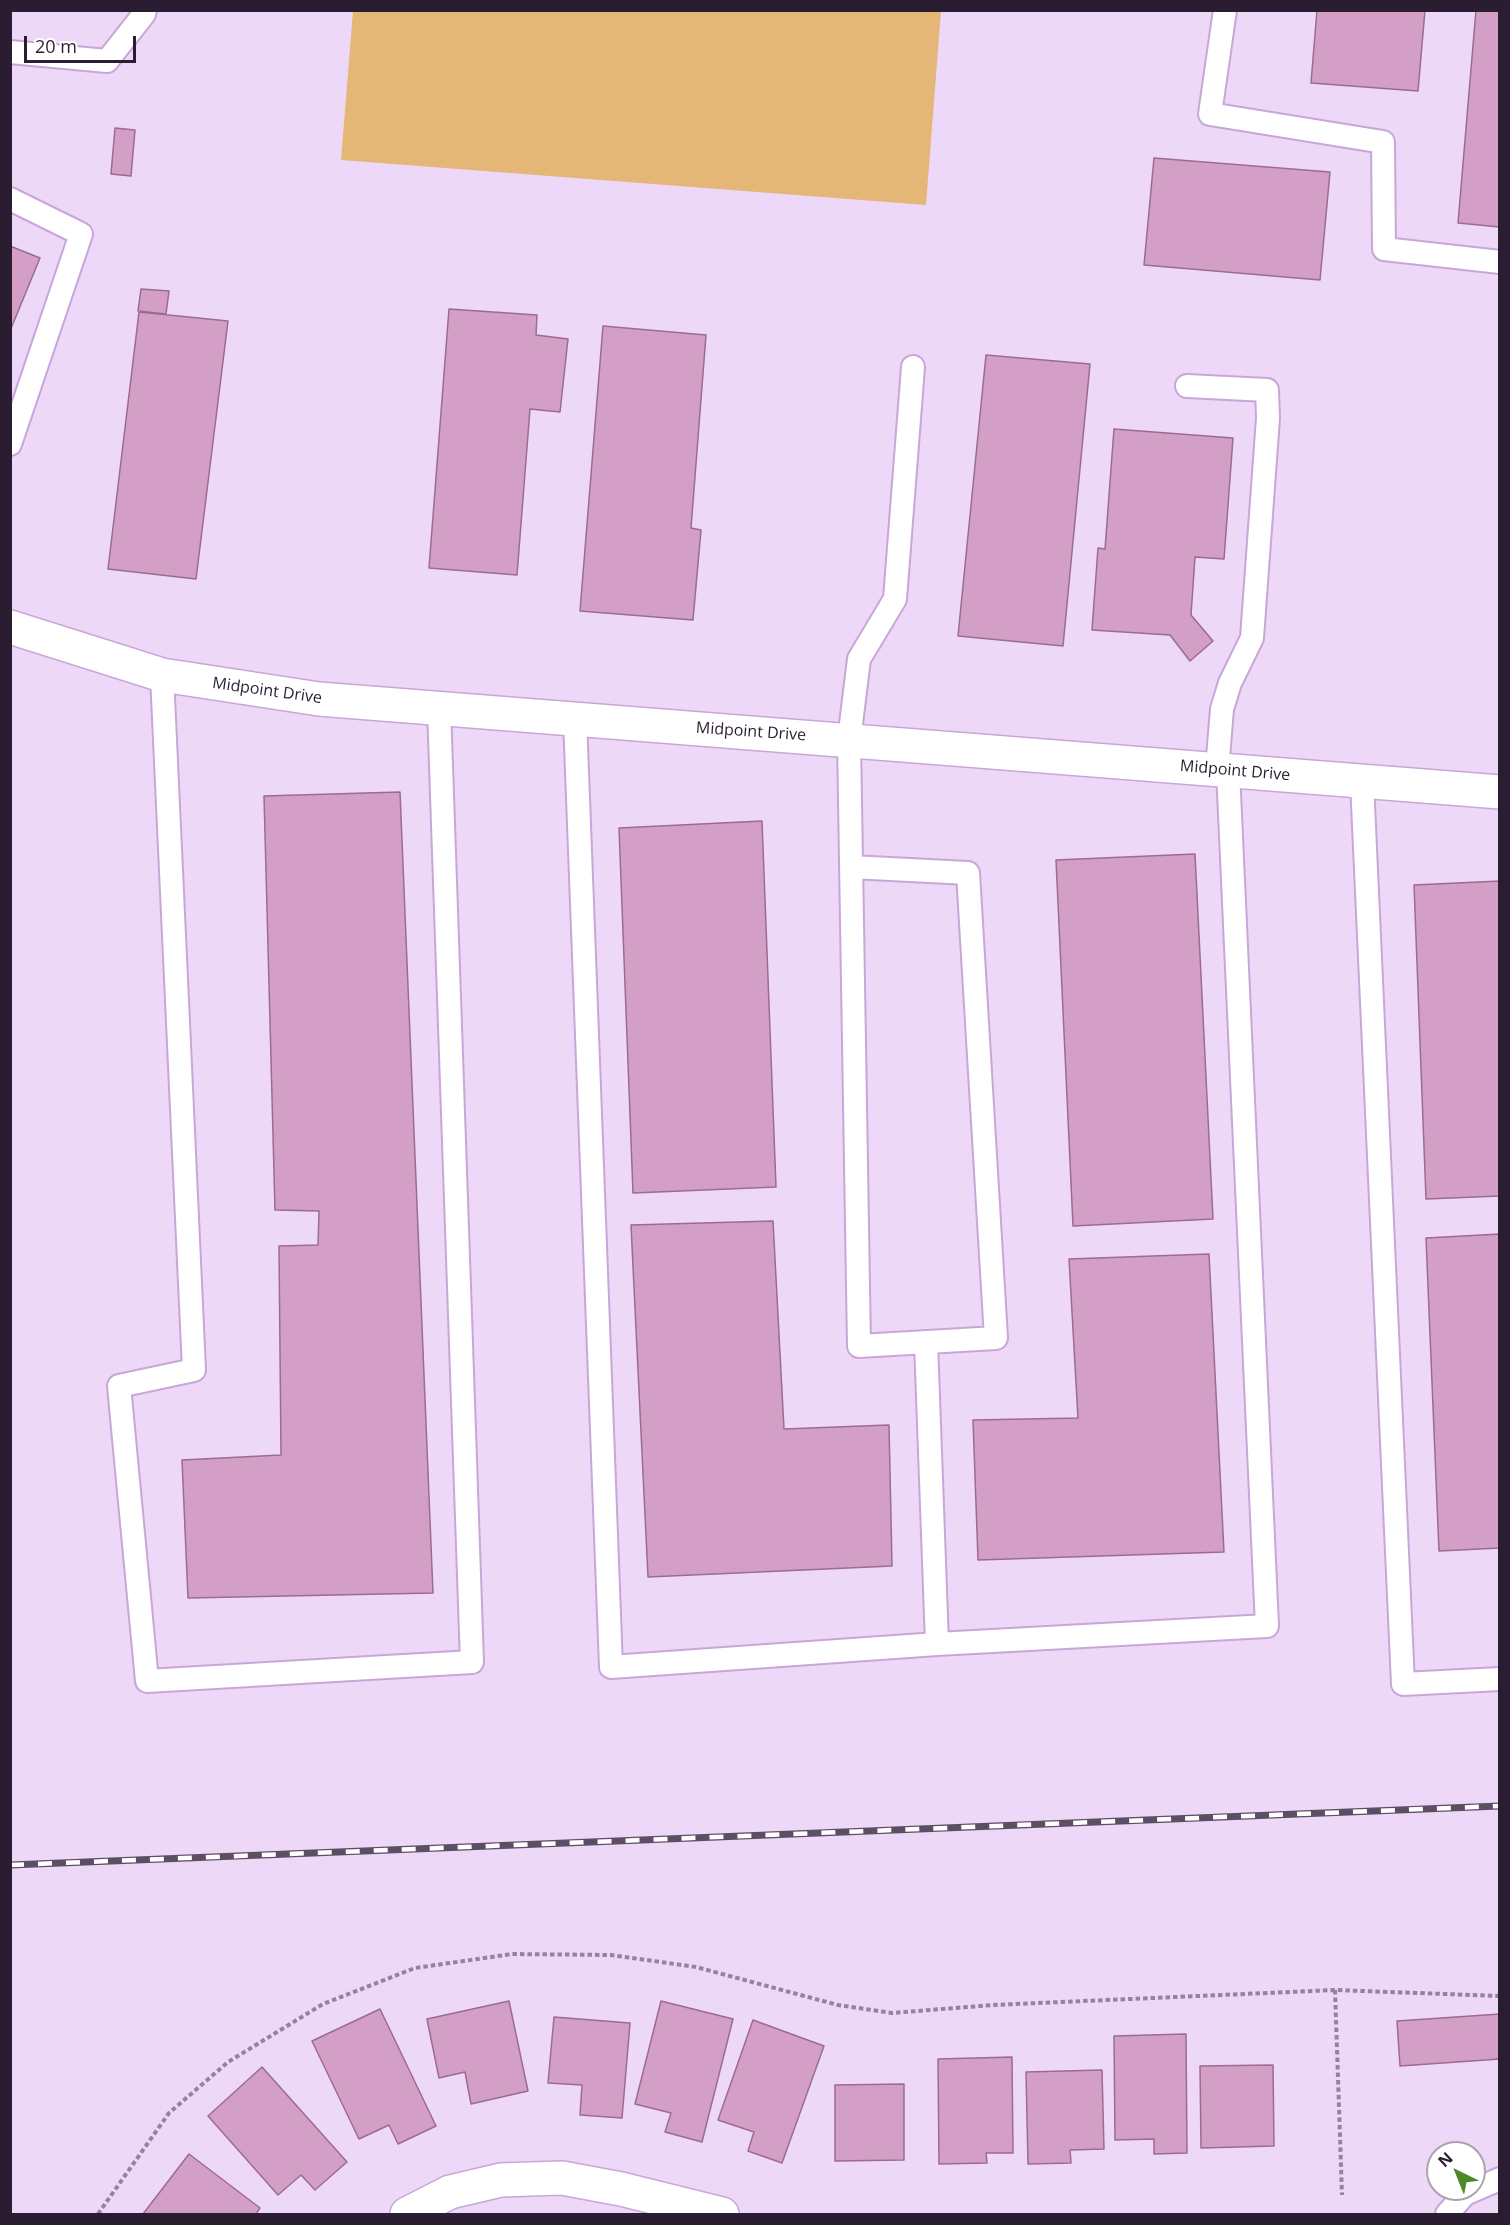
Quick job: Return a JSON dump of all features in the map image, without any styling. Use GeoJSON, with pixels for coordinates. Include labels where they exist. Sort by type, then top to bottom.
{"type":"FeatureCollection","features":[{"type":"Feature","properties":{"kind":"street","name":"Midpoint Drive"},"geometry":{"type":"LineString","coordinates":[[10,627],[162,675],[319,699],[1500,792]]}},
{"type":"Feature","properties":{"kind":"street"},"geometry":{"type":"LineString","coordinates":[[407,2214],[450,2192],[470,2187],[501,2180],[562,2178],[621,2189],[722,2214]]}},
{"type":"Feature","properties":{"kind":"lane"},"geometry":{"type":"LineString","coordinates":[[10,52],[107,61],[145,10]]}},
{"type":"Feature","properties":{"kind":"lane"},"geometry":{"type":"LineString","coordinates":[[1225,10],[1210,114],[1383,142],[1384,249],[1500,262]]}},
{"type":"Feature","properties":{"kind":"lane"},"geometry":{"type":"LineString","coordinates":[[10,199],[81,234],[10,444]]}},
{"type":"Feature","properties":{"kind":"lane"},"geometry":{"type":"LineString","coordinates":[[851,867],[968,873],[996,1338],[860,1346],[851,867],[849,740],[859,659],[895,599],[913,367]]}},
{"type":"Feature","properties":{"kind":"lane"},"geometry":{"type":"LineString","coordinates":[[575,719],[611,1667],[937,1644],[1267,1626],[1222,770],[1222,709],[1230,683],[1252,638],[1268,418],[1267,390],[1187,386]]}},
{"type":"Feature","properties":{"kind":"lane"},"geometry":{"type":"LineString","coordinates":[[162,675],[195,1370],[119,1386],[147,1682],[472,1662],[439,708]]}},
{"type":"Feature","properties":{"kind":"lane"},"geometry":{"type":"LineString","coordinates":[[1362,782],[1403,1684],[1500,1679]]}},
{"type":"Feature","properties":{"kind":"lane"},"geometry":{"type":"LineString","coordinates":[[927,1342],[937,1644]]}},
{"type":"Feature","properties":{"kind":"lane"},"geometry":{"type":"LineString","coordinates":[[1447,2214],[1465,2194],[1500,2180]]}},
{"type":"Feature","properties":{"kind":"path"},"geometry":{"type":"LineString","coordinates":[[98,2214],[169,2113],[228,2062],[323,2004],[415,1968],[512,1954],[611,1955],[696,1967],[838,2005],[892,2013],[993,2005],[1335,1990],[1500,1996]]}},
{"type":"Feature","properties":{"kind":"path"},"geometry":{"type":"LineString","coordinates":[[1335,1990],[1342,2195]]}},
{"type":"Feature","properties":{"kind":"shaded area"},"geometry":{"type":"Polygon","coordinates":[[[353,11],[941,11],[926,205],[341,160],[353,11]]]}},
{"type":"Feature","properties":{"kind":"building"},"geometry":{"type":"Polygon","coordinates":[[[1317,10],[1425,10],[1418,91],[1311,83],[1317,10]]]}},
{"type":"Feature","properties":{"kind":"building"},"geometry":{"type":"Polygon","coordinates":[[[1476,10],[1500,10],[1500,227],[1458,223],[1476,10]]]}},
{"type":"Feature","properties":{"kind":"building"},"geometry":{"type":"Polygon","coordinates":[[[115,128],[135,130],[131,176],[111,174],[115,128]]]}},
{"type":"Feature","properties":{"kind":"building"},"geometry":{"type":"Polygon","coordinates":[[[1154,158],[1330,172],[1320,280],[1144,265],[1154,158]]]}},
{"type":"Feature","properties":{"kind":"building"},"geometry":{"type":"Polygon","coordinates":[[[10,246],[40,258],[10,331],[10,246]]]}},
{"type":"Feature","properties":{"kind":"building"},"geometry":{"type":"Polygon","coordinates":[[[141,289],[169,291],[166,314],[138,311],[141,289]]]}},
{"type":"Feature","properties":{"kind":"building"},"geometry":{"type":"Polygon","coordinates":[[[449,309],[537,315],[536,335],[568,339],[560,412],[530,409],[517,575],[429,568],[449,309]]]}},
{"type":"Feature","properties":{"kind":"building"},"geometry":{"type":"Polygon","coordinates":[[[139,312],[228,321],[196,579],[108,569],[139,312]]]}},
{"type":"Feature","properties":{"kind":"building"},"geometry":{"type":"Polygon","coordinates":[[[603,326],[706,335],[691,528],[701,530],[693,620],[580,611],[603,326]]]}},
{"type":"Feature","properties":{"kind":"building"},"geometry":{"type":"Polygon","coordinates":[[[986,355],[1090,364],[1063,646],[958,636],[986,355]]]}},
{"type":"Feature","properties":{"kind":"building"},"geometry":{"type":"Polygon","coordinates":[[[1114,429],[1233,438],[1224,559],[1195,557],[1191,615],[1213,641],[1190,661],[1170,635],[1092,630],[1098,548],[1105,549],[1114,429]]]}},
{"type":"Feature","properties":{"kind":"building"},"geometry":{"type":"Polygon","coordinates":[[[400,792],[433,1593],[188,1598],[182,1460],[281,1455],[279,1246],[318,1245],[319,1211],[275,1210],[264,796],[400,792]]]}},
{"type":"Feature","properties":{"kind":"building"},"geometry":{"type":"Polygon","coordinates":[[[762,821],[776,1187],[633,1193],[619,828],[762,821]]]}},
{"type":"Feature","properties":{"kind":"building"},"geometry":{"type":"Polygon","coordinates":[[[1195,854],[1213,1219],[1073,1226],[1056,860],[1195,854]]]}},
{"type":"Feature","properties":{"kind":"building"},"geometry":{"type":"Polygon","coordinates":[[[1500,881],[1500,1196],[1426,1199],[1414,885],[1500,881]]]}},
{"type":"Feature","properties":{"kind":"building"},"geometry":{"type":"Polygon","coordinates":[[[773,1221],[784,1429],[889,1425],[892,1566],[648,1577],[631,1225],[773,1221]]]}},
{"type":"Feature","properties":{"kind":"building"},"geometry":{"type":"Polygon","coordinates":[[[1500,1234],[1500,1548],[1439,1551],[1426,1238],[1500,1234]]]}},
{"type":"Feature","properties":{"kind":"building"},"geometry":{"type":"Polygon","coordinates":[[[1209,1254],[1224,1552],[978,1560],[973,1420],[1078,1418],[1069,1259],[1209,1254]]]}},
{"type":"Feature","properties":{"kind":"building"},"geometry":{"type":"Polygon","coordinates":[[[509,2001],[528,2091],[471,2104],[465,2072],[439,2078],[427,2019],[509,2001]]]}},
{"type":"Feature","properties":{"kind":"building"},"geometry":{"type":"Polygon","coordinates":[[[661,2001],[733,2019],[702,2142],[665,2132],[671,2113],[635,2104],[661,2001]]]}},
{"type":"Feature","properties":{"kind":"building"},"geometry":{"type":"Polygon","coordinates":[[[380,2009],[436,2126],[398,2144],[389,2125],[359,2139],[312,2041],[380,2009]]]}},
{"type":"Feature","properties":{"kind":"building"},"geometry":{"type":"Polygon","coordinates":[[[1500,2014],[1500,2059],[1400,2066],[1397,2021],[1500,2014]]]}},
{"type":"Feature","properties":{"kind":"building"},"geometry":{"type":"Polygon","coordinates":[[[554,2017],[630,2023],[622,2118],[580,2115],[582,2085],[548,2083],[554,2017]]]}},
{"type":"Feature","properties":{"kind":"building"},"geometry":{"type":"Polygon","coordinates":[[[753,2020],[824,2046],[782,2163],[748,2151],[754,2132],[718,2120],[753,2020]]]}},
{"type":"Feature","properties":{"kind":"building"},"geometry":{"type":"Polygon","coordinates":[[[1186,2034],[1187,2153],[1154,2154],[1154,2139],[1115,2140],[1114,2036],[1186,2034]]]}},
{"type":"Feature","properties":{"kind":"building"},"geometry":{"type":"Polygon","coordinates":[[[1012,2057],[1013,2153],[986,2153],[987,2163],[939,2164],[938,2059],[1012,2057]]]}},
{"type":"Feature","properties":{"kind":"building"},"geometry":{"type":"Polygon","coordinates":[[[1273,2065],[1274,2146],[1201,2148],[1200,2066],[1273,2065]]]}},
{"type":"Feature","properties":{"kind":"building"},"geometry":{"type":"Polygon","coordinates":[[[262,2067],[347,2162],[315,2190],[301,2175],[278,2195],[208,2116],[262,2067]]]}},
{"type":"Feature","properties":{"kind":"building"},"geometry":{"type":"Polygon","coordinates":[[[1102,2070],[1104,2149],[1070,2150],[1071,2163],[1028,2164],[1026,2072],[1102,2070]]]}},
{"type":"Feature","properties":{"kind":"building"},"geometry":{"type":"Polygon","coordinates":[[[904,2084],[904,2160],[835,2161],[835,2085],[904,2084]]]}},
{"type":"Feature","properties":{"kind":"building"},"geometry":{"type":"Polygon","coordinates":[[[189,2154],[260,2208],[256,2214],[143,2214],[189,2154]]]}},
{"type":"Feature","properties":{"kind":"railway"},"geometry":{"type":"LineString","coordinates":[[10,1865],[1500,1806]]}}]}
